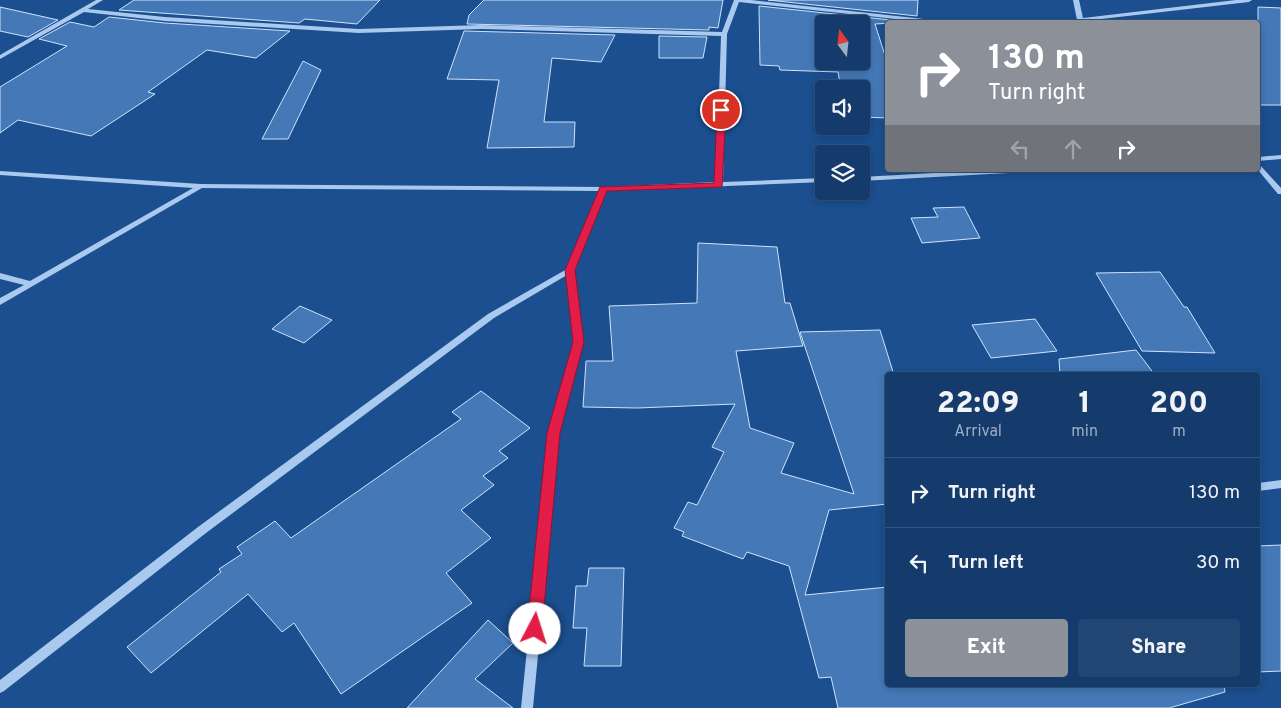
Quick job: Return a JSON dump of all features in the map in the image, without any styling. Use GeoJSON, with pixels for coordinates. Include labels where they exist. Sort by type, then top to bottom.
{"type":"FeatureCollection","features":[{"type":"Feature","properties":{"kind":"street"},"geometry":{"type":"LineString","coordinates":[[0,57],[100,0]]}},
{"type":"Feature","properties":{"kind":"street"},"geometry":{"type":"LineString","coordinates":[[718,186],[724,34],[737,0],[915,20]]}},
{"type":"Feature","properties":{"kind":"street"},"geometry":{"type":"LineString","coordinates":[[1076,0],[1081,20]]}},
{"type":"Feature","properties":{"kind":"street"},"geometry":{"type":"LineString","coordinates":[[1089,20],[1248,0]]}},
{"type":"Feature","properties":{"kind":"street"},"geometry":{"type":"LineString","coordinates":[[84,10],[165,20],[359,31],[481,27],[724,34]]}},
{"type":"Feature","properties":{"kind":"street"},"geometry":{"type":"LineString","coordinates":[[1260,159],[1281,157]]}},
{"type":"Feature","properties":{"kind":"street"},"geometry":{"type":"LineString","coordinates":[[1260,168],[1281,192]]}},
{"type":"Feature","properties":{"kind":"street"},"geometry":{"type":"LineString","coordinates":[[870,179],[991,172]]}},
{"type":"Feature","properties":{"kind":"street"},"geometry":{"type":"LineString","coordinates":[[0,173],[201,186],[603,189],[718,186],[815,181]]}},
{"type":"Feature","properties":{"kind":"street"},"geometry":{"type":"LineString","coordinates":[[0,302],[201,186]]}},
{"type":"Feature","properties":{"kind":"street"},"geometry":{"type":"LineString","coordinates":[[527,708],[554,433],[578,342],[570,270],[603,189]]}},
{"type":"Feature","properties":{"kind":"street"},"geometry":{"type":"LineString","coordinates":[[0,687],[202,530],[491,316],[570,270]]}},
{"type":"Feature","properties":{"kind":"street"},"geometry":{"type":"LineString","coordinates":[[0,276],[31,284]]}},
{"type":"Feature","properties":{"kind":"street"},"geometry":{"type":"LineString","coordinates":[[1260,487],[1281,484]]}},
{"type":"Feature","properties":{"kind":"building"},"geometry":{"type":"Polygon","coordinates":[[[134,0],[380,0],[357,24],[305,19],[299,23],[119,10],[134,0]]]}},
{"type":"Feature","properties":{"kind":"building"},"geometry":{"type":"Polygon","coordinates":[[[484,0],[723,0],[718,28],[709,27],[709,30],[467,24],[469,15],[484,0]]]}},
{"type":"Feature","properties":{"kind":"building"},"geometry":{"type":"Polygon","coordinates":[[[768,0],[918,0],[917,16],[768,0]]]}},
{"type":"Feature","properties":{"kind":"building"},"geometry":{"type":"Polygon","coordinates":[[[759,6],[844,15],[815,15],[815,70],[870,70],[870,18],[891,20],[885,20],[885,23],[875,24],[885,56],[885,118],[870,117],[870,80],[839,80],[838,72],[780,70],[779,66],[760,65],[759,6]]]}},
{"type":"Feature","properties":{"kind":"building"},"geometry":{"type":"Polygon","coordinates":[[[0,7],[58,20],[28,37],[0,31],[0,7]]]}},
{"type":"Feature","properties":{"kind":"building"},"geometry":{"type":"Polygon","coordinates":[[[1258,7],[1281,8],[1281,105],[1260,105],[1260,20],[1258,20],[1258,7]]]}},
{"type":"Feature","properties":{"kind":"building"},"geometry":{"type":"Polygon","coordinates":[[[109,17],[165,23],[290,31],[256,58],[207,50],[148,92],[155,94],[91,136],[18,120],[0,133],[0,87],[67,46],[39,39],[70,22],[94,27],[109,17]]]}},
{"type":"Feature","properties":{"kind":"building"},"geometry":{"type":"Polygon","coordinates":[[[464,31],[615,35],[601,62],[552,58],[544,122],[575,122],[574,147],[487,148],[499,80],[447,79],[464,31]]]}},
{"type":"Feature","properties":{"kind":"building"},"geometry":{"type":"Polygon","coordinates":[[[659,36],[707,37],[703,58],[659,58],[659,36]]]}},
{"type":"Feature","properties":{"kind":"building"},"geometry":{"type":"Polygon","coordinates":[[[303,61],[321,70],[288,139],[262,139],[303,61]]]}},
{"type":"Feature","properties":{"kind":"building"},"geometry":{"type":"Polygon","coordinates":[[[964,207],[980,238],[922,243],[911,218],[938,217],[933,208],[964,207]]]}},
{"type":"Feature","properties":{"kind":"building"},"geometry":{"type":"Polygon","coordinates":[[[698,243],[777,247],[785,303],[790,303],[803,346],[736,351],[750,428],[794,443],[781,473],[854,494],[800,332],[880,330],[893,372],[885,372],[885,504],[829,510],[805,595],[885,587],[885,687],[1224,687],[1225,692],[1169,708],[838,708],[831,677],[819,678],[789,566],[747,552],[743,559],[682,536],[684,532],[674,528],[688,502],[697,505],[724,452],[712,447],[735,404],[638,408],[583,407],[586,361],[613,361],[609,306],[697,303],[698,243]]]}},
{"type":"Feature","properties":{"kind":"building"},"geometry":{"type":"Polygon","coordinates":[[[1160,272],[1184,307],[1187,307],[1215,353],[1142,351],[1096,273],[1160,272]]]}},
{"type":"Feature","properties":{"kind":"building"},"geometry":{"type":"Polygon","coordinates":[[[300,306],[332,320],[304,343],[272,329],[300,306]]]}},
{"type":"Feature","properties":{"kind":"building"},"geometry":{"type":"Polygon","coordinates":[[[1035,319],[1057,351],[991,358],[972,325],[1035,319]]]}},
{"type":"Feature","properties":{"kind":"building"},"geometry":{"type":"Polygon","coordinates":[[[1136,350],[1153,372],[1060,372],[1059,359],[1136,350]]]}},
{"type":"Feature","properties":{"kind":"building"},"geometry":{"type":"Polygon","coordinates":[[[481,391],[530,428],[499,451],[508,458],[483,476],[494,485],[461,510],[491,538],[446,573],[472,603],[341,694],[294,623],[282,632],[248,594],[151,673],[127,647],[221,572],[219,569],[242,554],[237,547],[275,521],[291,538],[461,419],[452,412],[481,391]]]}},
{"type":"Feature","properties":{"kind":"building"},"geometry":{"type":"Polygon","coordinates":[[[1281,545],[1281,671],[1260,672],[1260,546],[1281,545]]]}},
{"type":"Feature","properties":{"kind":"building"},"geometry":{"type":"Polygon","coordinates":[[[589,568],[624,568],[621,666],[584,666],[587,628],[573,628],[576,586],[587,586],[589,568]]]}},
{"type":"Feature","properties":{"kind":"building"},"geometry":{"type":"Polygon","coordinates":[[[488,620],[513,643],[475,679],[513,708],[407,708],[488,620]]]}},
{"type":"Feature","properties":{"kind":"route"},"geometry":{"type":"LineString","coordinates":[[535,629],[554,433],[578,342],[570,270],[603,189],[718,186],[721,110]]}}]}
